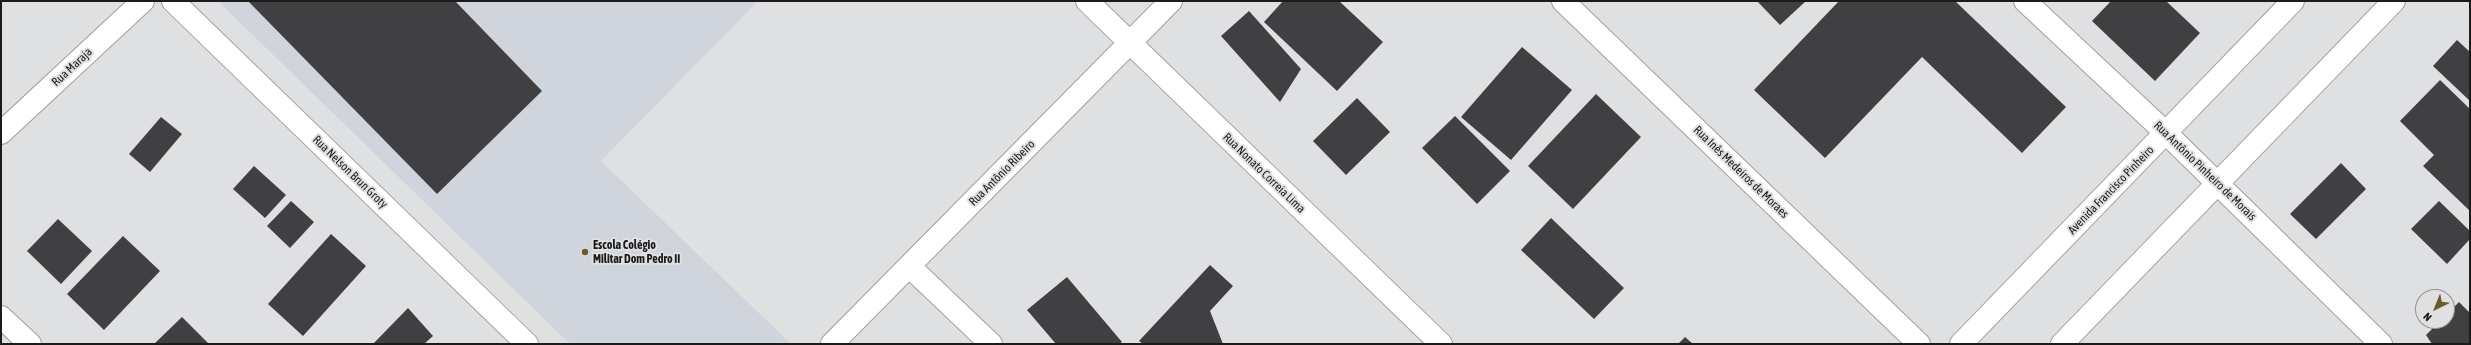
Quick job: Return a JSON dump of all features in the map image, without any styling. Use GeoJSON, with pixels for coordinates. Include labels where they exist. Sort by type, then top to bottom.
{"type":"FeatureCollection","features":[{"type":"Feature","properties":{"kind":"street","name":"Rua Maraja"},"geometry":{"type":"LineString","coordinates":[[1,133],[143,1]]}},
{"type":"Feature","properties":{"kind":"street","name":"Rua Nelson Brun Groty"},"geometry":{"type":"LineString","coordinates":[[173,1],[527,344]]}},
{"type":"Feature","properties":{"kind":"street","name":"Rua Nonato Correia Lima"},"geometry":{"type":"LineString","coordinates":[[1087,1],[1442,344]]}},
{"type":"Feature","properties":{"kind":"street","name":"Rua Antônio Ribeiro"},"geometry":{"type":"LineString","coordinates":[[832,344],[1171,1]]}},
{"type":"Feature","properties":{"kind":"street","name":"Rua Inês Medeiros de Moraes"},"geometry":{"type":"LineString","coordinates":[[1563,1],[1919,344]]}},
{"type":"Feature","properties":{"kind":"street","name":"Rua Antônio Pinheiro de Morais"},"geometry":{"type":"LineString","coordinates":[[2026,1],[2166,132],[2381,344]]}},
{"type":"Feature","properties":{"kind":"street","name":"Avenida Francisco Pinheiro"},"geometry":{"type":"LineString","coordinates":[[1961,344],[2293,1]]}},
{"type":"Feature","properties":{"kind":"street"},"geometry":{"type":"LineString","coordinates":[[2062,344],[2394,1]]}},
{"type":"Feature","properties":{"kind":"street"},"geometry":{"type":"LineString","coordinates":[[909,266],[991,344]]}},
{"type":"Feature","properties":{"kind":"street"},"geometry":{"type":"LineString","coordinates":[[1,317],[30,344]]}},
{"type":"Feature","properties":{"kind":"shaded area","name":"Escola Colégio Militar Dom Pedro II"},"geometry":{"type":"Polygon","coordinates":[[[218,1],[758,1],[601,161],[790,343],[570,344],[218,1]]]}},
{"type":"Feature","properties":{"kind":"building"},"geometry":{"type":"Polygon","coordinates":[[[248,1],[455,1],[542,91],[437,194],[248,1]]]}},
{"type":"Feature","properties":{"kind":"building"},"geometry":{"type":"Polygon","coordinates":[[[1283,1],[1339,1],[1383,42],[1337,91],[1264,22],[1283,1]]]}},
{"type":"Feature","properties":{"kind":"building"},"geometry":{"type":"Polygon","coordinates":[[[1757,1],[1806,1],[1780,25],[1757,1]]]}},
{"type":"Feature","properties":{"kind":"building"},"geometry":{"type":"Polygon","coordinates":[[[1839,1],[1955,1],[2066,107],[2022,153],[1922,57],[1825,158],[1754,90],[1839,1]]]}},
{"type":"Feature","properties":{"kind":"building"},"geometry":{"type":"Polygon","coordinates":[[[2111,1],[2166,1],[2200,33],[2155,81],[2092,21],[2111,1]]]}},
{"type":"Feature","properties":{"kind":"building"},"geometry":{"type":"Polygon","coordinates":[[[1249,11],[1301,69],[1280,102],[1221,36],[1249,11]]]}},
{"type":"Feature","properties":{"kind":"building"},"geometry":{"type":"Polygon","coordinates":[[[2457,40],[2470,52],[2470,101],[2433,66],[2457,40]]]}},
{"type":"Feature","properties":{"kind":"building"},"geometry":{"type":"Polygon","coordinates":[[[1522,47],[1572,90],[1511,160],[1461,117],[1522,47]]]}},
{"type":"Feature","properties":{"kind":"building"},"geometry":{"type":"Polygon","coordinates":[[[2440,80],[2470,109],[2470,211],[2423,166],[2434,155],[2400,121],[2440,80]]]}},
{"type":"Feature","properties":{"kind":"building"},"geometry":{"type":"Polygon","coordinates":[[[1596,94],[1641,137],[1573,209],[1528,166],[1596,94]]]}},
{"type":"Feature","properties":{"kind":"building"},"geometry":{"type":"Polygon","coordinates":[[[1357,98],[1390,132],[1346,175],[1313,141],[1357,98]]]}},
{"type":"Feature","properties":{"kind":"building"},"geometry":{"type":"Polygon","coordinates":[[[1455,116],[1510,171],[1477,204],[1422,148],[1455,116]]]}},
{"type":"Feature","properties":{"kind":"building"},"geometry":{"type":"Polygon","coordinates":[[[161,117],[182,134],[150,172],[129,154],[161,117]]]}},
{"type":"Feature","properties":{"kind":"building"},"geometry":{"type":"Polygon","coordinates":[[[2341,163],[2366,189],[2316,239],[2290,214],[2341,163]]]}},
{"type":"Feature","properties":{"kind":"building"},"geometry":{"type":"Polygon","coordinates":[[[254,166],[286,195],[265,218],[233,189],[254,166]]]}},
{"type":"Feature","properties":{"kind":"building"},"geometry":{"type":"Polygon","coordinates":[[[291,201],[314,222],[290,248],[267,226],[291,201]]]}},
{"type":"Feature","properties":{"kind":"building"},"geometry":{"type":"Polygon","coordinates":[[[2439,201],[2470,231],[2470,239],[2447,264],[2411,229],[2439,201]]]}},
{"type":"Feature","properties":{"kind":"building"},"geometry":{"type":"Polygon","coordinates":[[[1551,218],[1624,288],[1594,319],[1521,250],[1551,218]]]}},
{"type":"Feature","properties":{"kind":"building"},"geometry":{"type":"Polygon","coordinates":[[[58,219],[92,251],[61,284],[27,251],[58,219]]]}},
{"type":"Feature","properties":{"kind":"building"},"geometry":{"type":"Polygon","coordinates":[[[331,234],[366,266],[303,336],[268,304],[331,234]]]}},
{"type":"Feature","properties":{"kind":"building"},"geometry":{"type":"Polygon","coordinates":[[[123,236],[160,271],[104,330],[67,294],[123,236]]]}},
{"type":"Feature","properties":{"kind":"building"},"geometry":{"type":"Polygon","coordinates":[[[1210,265],[1233,286],[1210,311],[1223,344],[1143,344],[1139,341],[1210,265]]]}},
{"type":"Feature","properties":{"kind":"building"},"geometry":{"type":"Polygon","coordinates":[[[1067,277],[1122,342],[1119,344],[1056,344],[1027,310],[1067,277]]]}},
{"type":"Feature","properties":{"kind":"building"},"geometry":{"type":"Polygon","coordinates":[[[2459,302],[2470,313],[2470,344],[2432,344],[2426,335],[2432,329],[2455,329],[2455,306],[2459,302]]]}},
{"type":"Feature","properties":{"kind":"building"},"geometry":{"type":"Polygon","coordinates":[[[408,308],[433,336],[424,344],[373,344],[408,308]]]}},
{"type":"Feature","properties":{"kind":"building"},"geometry":{"type":"Polygon","coordinates":[[[182,317],[209,344],[154,344],[182,317]]]}},
{"type":"Feature","properties":{"kind":"building"},"geometry":{"type":"Polygon","coordinates":[[[1685,337],[1693,344],[1678,344],[1685,337]]]}},
{"type":"Feature","properties":{"kind":"place","name":"Escola Colégio Militar Dom Pedro II"},"geometry":{"type":"Point","coordinates":[585,252]}}]}
